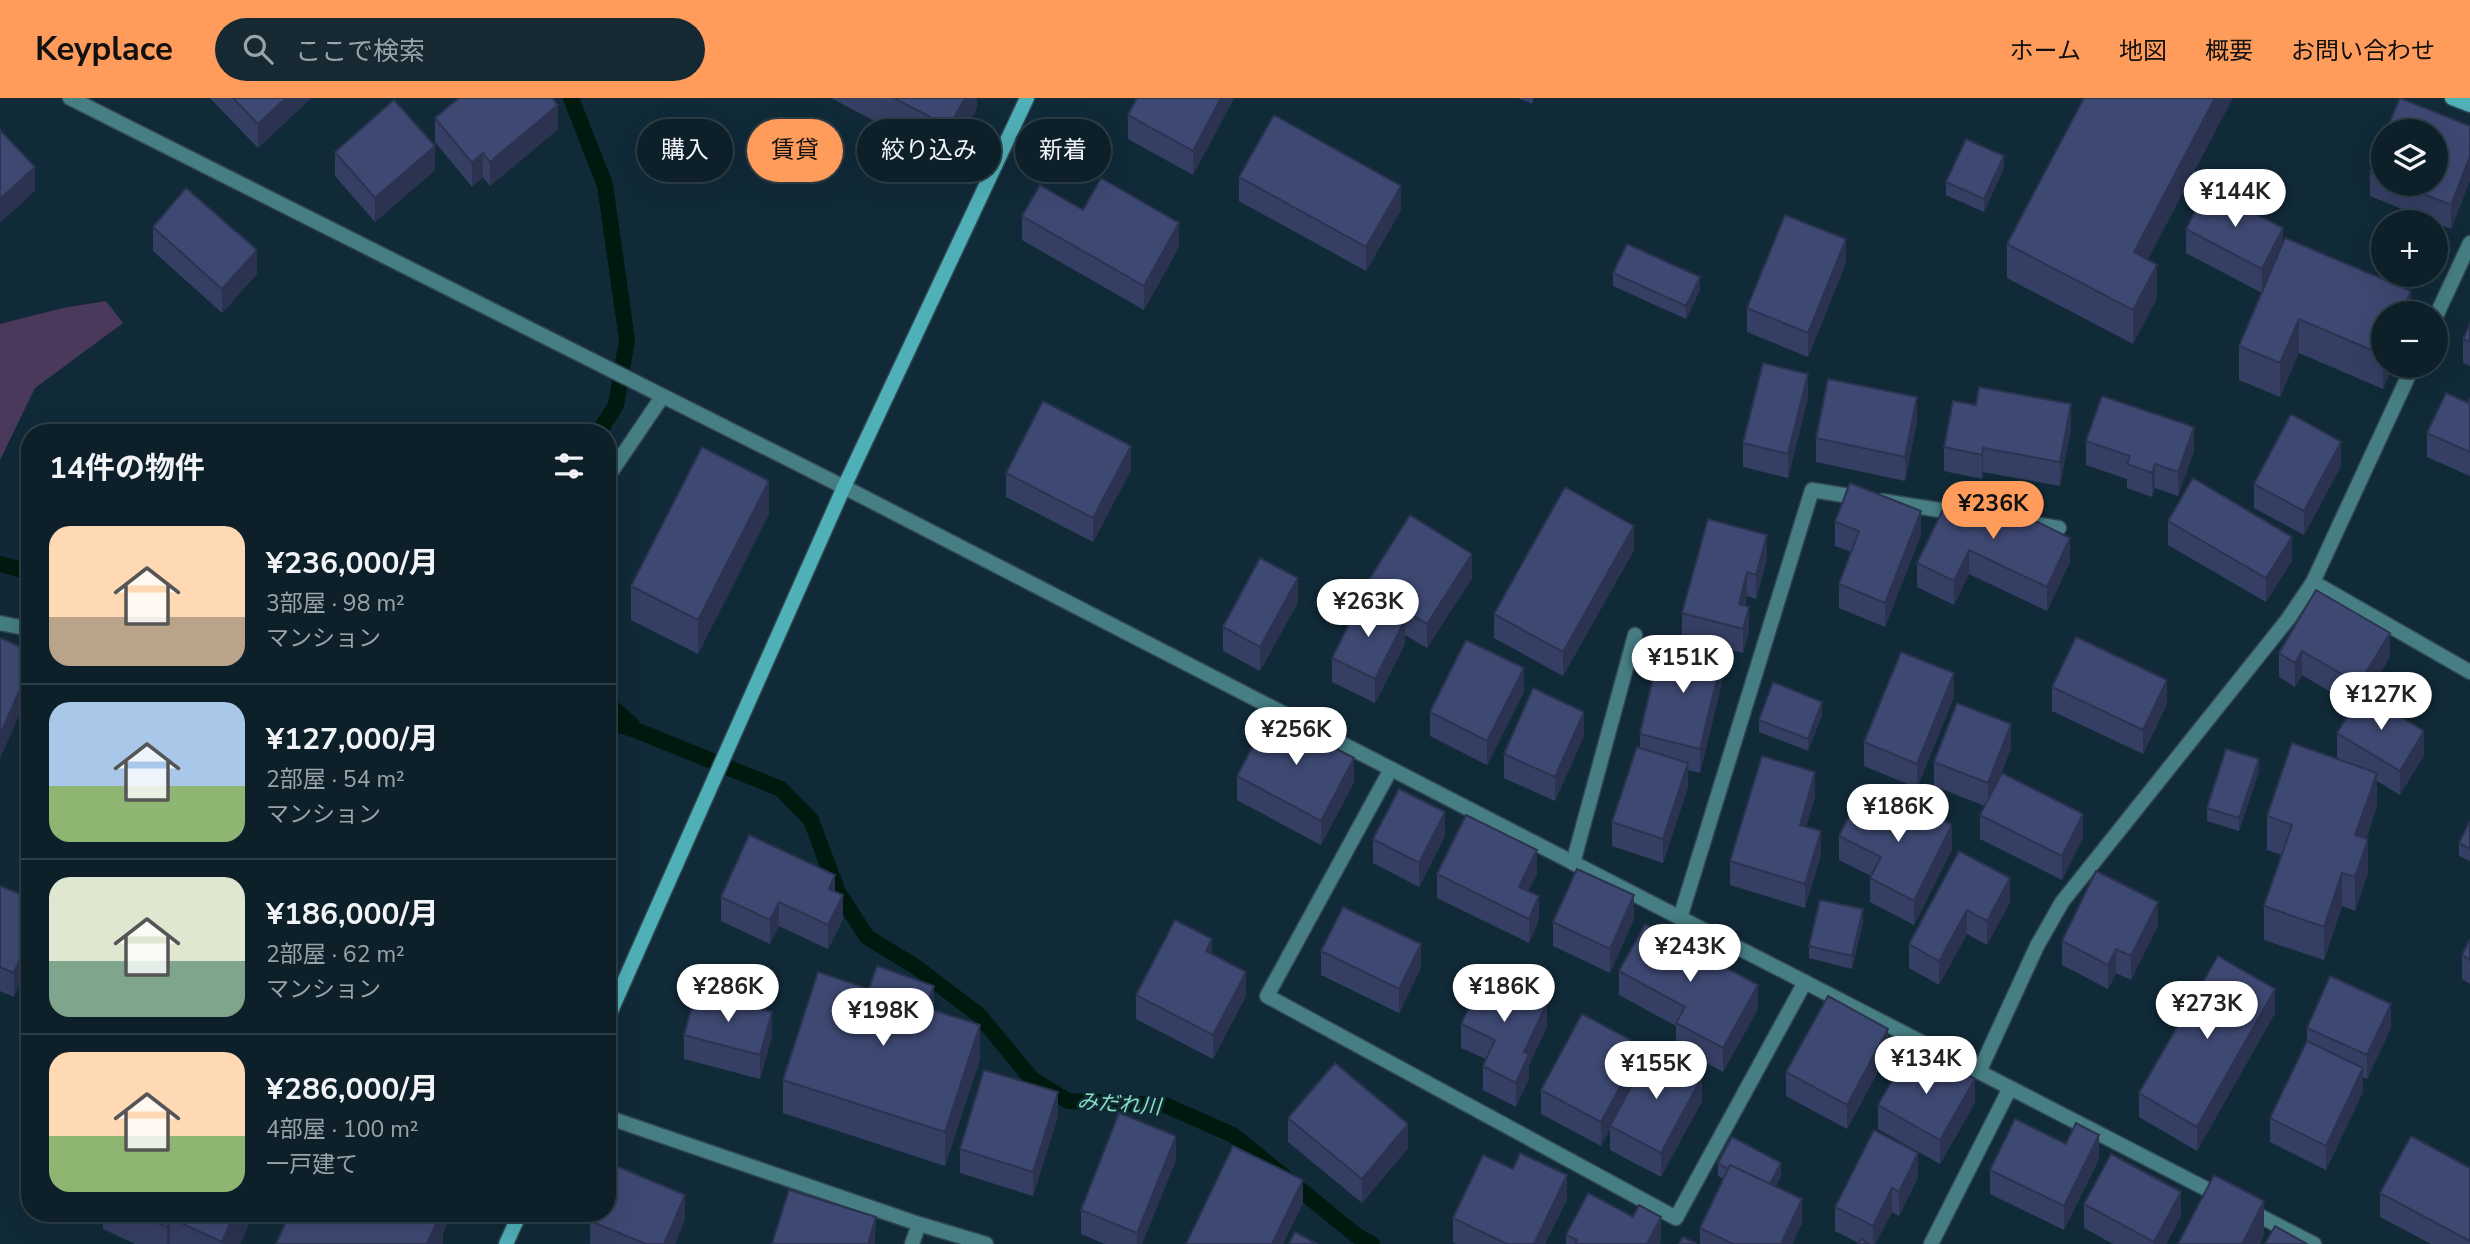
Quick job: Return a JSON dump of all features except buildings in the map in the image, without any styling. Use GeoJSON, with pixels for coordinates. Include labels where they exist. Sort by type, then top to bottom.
{"type":"FeatureCollection","features":[{"type":"Feature","properties":{"kind":"street"},"geometry":{"type":"LineString","coordinates":[[70,98],[844,487],[2314,1244]]}},
{"type":"Feature","properties":{"kind":"street"},"geometry":{"type":"LineString","coordinates":[[616,1000],[844,487],[1027,98]]}},
{"type":"Feature","properties":{"kind":"street"},"geometry":{"type":"LineString","coordinates":[[2452,98],[2470,105]]}},
{"type":"Feature","properties":{"kind":"street"},"geometry":{"type":"LineString","coordinates":[[2443,301],[2470,243]]}},
{"type":"Feature","properties":{"kind":"street"},"geometry":{"type":"LineString","coordinates":[[1979,1072],[2037,946],[2062,902],[2288,619],[2313,582],[2407,378]]}},
{"type":"Feature","properties":{"kind":"street"},"geometry":{"type":"LineString","coordinates":[[616,465],[662,397]]}},
{"type":"Feature","properties":{"kind":"street"},"geometry":{"type":"LineString","coordinates":[[1680,918],[1812,490],[1977,515]]}},
{"type":"Feature","properties":{"kind":"street"},"geometry":{"type":"LineString","coordinates":[[2018,522],[2059,528]]}},
{"type":"Feature","properties":{"kind":"street"},"geometry":{"type":"LineString","coordinates":[[2313,582],[2470,672]]}},
{"type":"Feature","properties":{"kind":"street"},"geometry":{"type":"LineString","coordinates":[[0,623],[21,627]]}},
{"type":"Feature","properties":{"kind":"street"},"geometry":{"type":"LineString","coordinates":[[1573,863],[1635,635]]}},
{"type":"Feature","properties":{"kind":"street"},"geometry":{"type":"LineString","coordinates":[[1391,769],[1267,996],[1676,1219],[1805,982]]}},
{"type":"Feature","properties":{"kind":"street"},"geometry":{"type":"LineString","coordinates":[[1931,1244],[2010,1088]]}},
{"type":"Feature","properties":{"kind":"street"},"geometry":{"type":"LineString","coordinates":[[616,1121],[919,1224],[986,1244]]}},
{"type":"Feature","properties":{"kind":"street"},"geometry":{"type":"LineString","coordinates":[[506,1244],[516,1222]]}},
{"type":"Feature","properties":{"kind":"street"},"geometry":{"type":"LineString","coordinates":[[912,1244],[919,1224]]}},
{"type":"Feature","properties":{"kind":"shaded area"},"geometry":{"type":"Polygon","coordinates":[[[106,301],[123,323],[35,388],[0,460],[0,324],[63,308],[106,301]]]}},
{"type":"Feature","properties":{"kind":"waterway"},"geometry":{"type":"LineString","coordinates":[[571,98],[605,185],[627,340],[616,405],[604,424]]}},
{"type":"Feature","properties":{"kind":"waterway","name":"みだれ川"},"geometry":{"type":"LineString","coordinates":[[0,564],[21,570]]}},
{"type":"Feature","properties":{"kind":"waterway"},"geometry":{"type":"LineString","coordinates":[[616,711],[632,725]]}},
{"type":"Feature","properties":{"kind":"waterway","name":"みだれ川"},"geometry":{"type":"LineString","coordinates":[[616,724],[781,789],[811,820],[838,892],[867,937],[916,967],[979,1015],[1032,1079],[1068,1101],[1165,1105],[1233,1135],[1357,1236],[1372,1244]]}}]}
